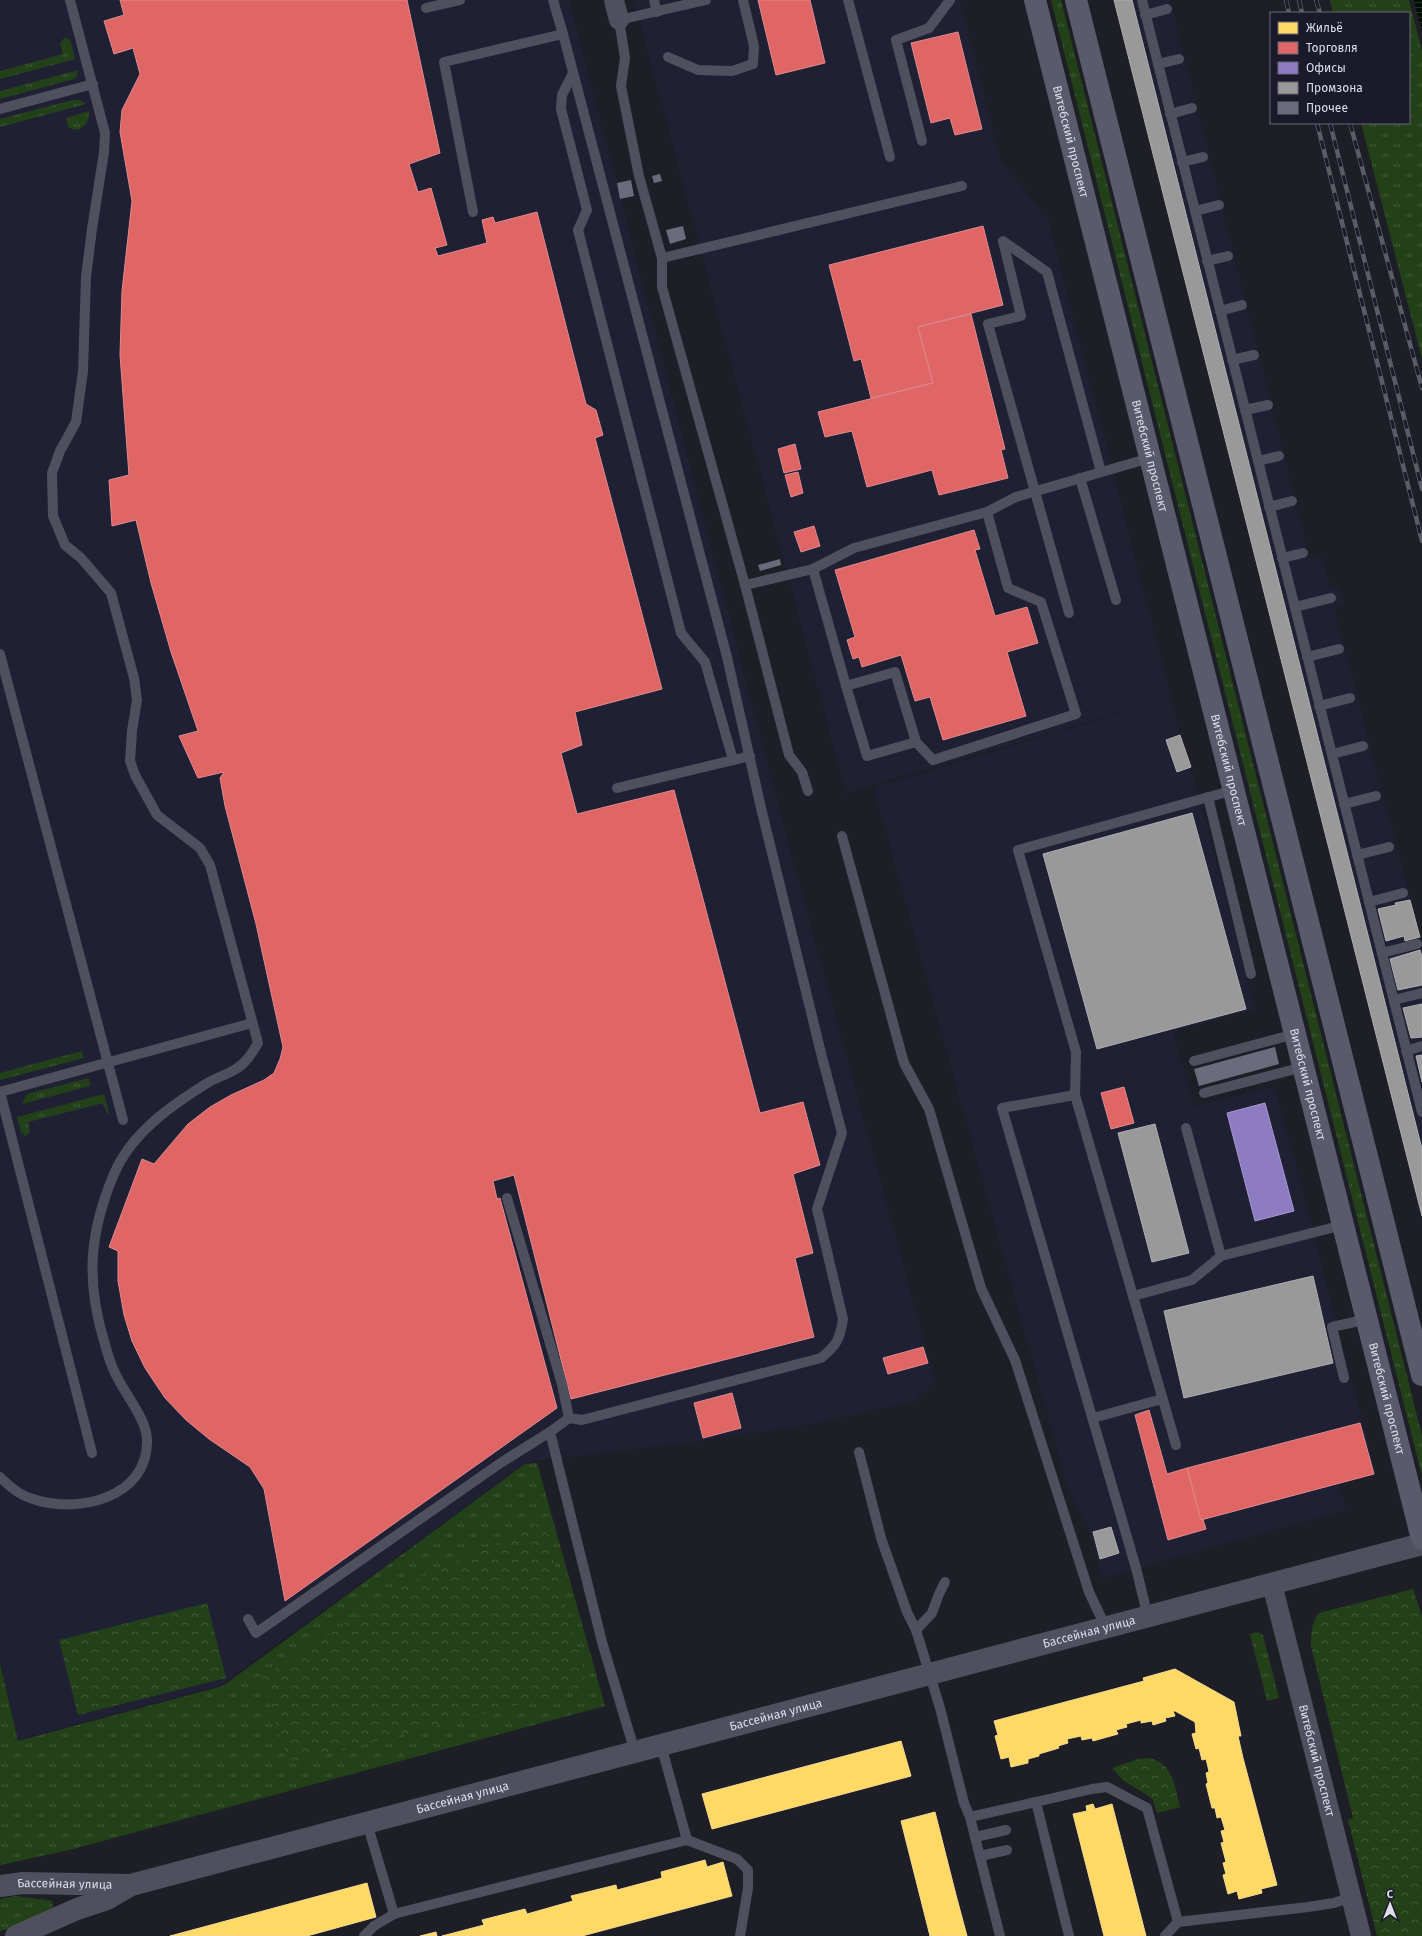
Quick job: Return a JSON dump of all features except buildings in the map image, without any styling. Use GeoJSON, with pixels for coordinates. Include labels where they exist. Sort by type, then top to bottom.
{"type":"FeatureCollection","features":[{"type":"Feature","properties":{"kind":"main road","name":"Витебский проспект"},"geometry":{"type":"LineString","coordinates":[[1035,0],[1343,1226],[1368,1319],[1422,1539]]}},
{"type":"Feature","properties":{"kind":"main road"},"geometry":{"type":"LineString","coordinates":[[1076,0],[1422,1375]]}},
{"type":"Feature","properties":{"kind":"street"},"geometry":{"type":"LineString","coordinates":[[614,0],[619,20]]}},
{"type":"Feature","properties":{"kind":"street","name":"Бассейная улица"},"geometry":{"type":"LineString","coordinates":[[16,1936],[77,1909],[107,1899],[131,1886],[1422,1544]]}},
{"type":"Feature","properties":{"kind":"street","name":"Витебский проспект"},"geometry":{"type":"LineString","coordinates":[[1272,1584],[1361,1936]]}},
{"type":"Feature","properties":{"kind":"street","name":"Бассейная улица"},"geometry":{"type":"LineString","coordinates":[[0,1886],[23,1883],[131,1886]]}},
{"type":"Feature","properties":{"kind":"lane"},"geometry":{"type":"LineString","coordinates":[[0,1477],[28,1498],[51,1504],[69,1504],[110,1497],[127,1487],[139,1472],[145,1454],[147,1439],[145,1427],[138,1412],[128,1398],[114,1372],[99,1323],[93,1292],[91,1269],[99,1221],[115,1173],[130,1147],[158,1117],[188,1095],[216,1078],[237,1069],[249,1058],[258,1043],[210,865],[200,848],[157,815],[135,776],[130,761],[132,731],[137,700],[134,678],[111,593],[81,558],[65,545],[53,516],[52,472],[60,451],[76,422],[83,370],[86,277],[104,152],[105,133],[70,0]]}},
{"type":"Feature","properties":{"kind":"lane"},"geometry":{"type":"LineString","coordinates":[[426,8],[460,0]]}},
{"type":"Feature","properties":{"kind":"lane"},"geometry":{"type":"LineString","coordinates":[[248,1620],[256,1633],[502,1462],[550,1432],[569,1418],[582,1420],[821,1358],[834,1348],[841,1334],[843,1319],[817,1209],[842,1133],[761,808],[721,634],[553,0]]}},
{"type":"Feature","properties":{"kind":"lane"},"geometry":{"type":"LineString","coordinates":[[654,0],[657,12]]}},
{"type":"Feature","properties":{"kind":"lane"},"geometry":{"type":"LineString","coordinates":[[706,0],[619,20],[625,58],[621,86],[640,176],[662,258],[662,287],[745,585],[789,755],[802,772],[808,791]]}},
{"type":"Feature","properties":{"kind":"lane"},"geometry":{"type":"LineString","coordinates":[[668,57],[698,70],[732,71],[753,64],[754,46],[743,0]]}},
{"type":"Feature","properties":{"kind":"lane"},"geometry":{"type":"LineString","coordinates":[[848,0],[890,157]]}},
{"type":"Feature","properties":{"kind":"lane"},"geometry":{"type":"LineString","coordinates":[[922,141],[896,40],[929,28],[950,0]]}},
{"type":"Feature","properties":{"kind":"lane"},"geometry":{"type":"LineString","coordinates":[[1142,0],[1406,1051],[1420,1097],[1422,1112]]}},
{"type":"Feature","properties":{"kind":"lane"},"geometry":{"type":"LineString","coordinates":[[1145,15],[1167,9]]}},
{"type":"Feature","properties":{"kind":"lane"},"geometry":{"type":"LineString","coordinates":[[473,212],[444,62],[563,34]]}},
{"type":"Feature","properties":{"kind":"lane"},"geometry":{"type":"LineString","coordinates":[[1158,64],[1179,58]]}},
{"type":"Feature","properties":{"kind":"lane"},"geometry":{"type":"LineString","coordinates":[[573,73],[562,96],[561,109],[587,210],[578,230],[681,633],[705,662],[733,760]]}},
{"type":"Feature","properties":{"kind":"lane"},"geometry":{"type":"LineString","coordinates":[[0,109],[93,84]]}},
{"type":"Feature","properties":{"kind":"lane"},"geometry":{"type":"LineString","coordinates":[[1170,114],[1192,108]]}},
{"type":"Feature","properties":{"kind":"lane"},"geometry":{"type":"LineString","coordinates":[[1182,162],[1203,157]]}},
{"type":"Feature","properties":{"kind":"lane"},"geometry":{"type":"LineString","coordinates":[[662,258],[962,186]]}},
{"type":"Feature","properties":{"kind":"lane"},"geometry":{"type":"LineString","coordinates":[[1195,211],[1219,205]]}},
{"type":"Feature","properties":{"kind":"lane"},"geometry":{"type":"LineString","coordinates":[[1069,613],[988,324],[1021,316],[1003,241],[1047,272],[1101,472]]}},
{"type":"Feature","properties":{"kind":"lane"},"geometry":{"type":"LineString","coordinates":[[1207,261],[1228,256]]}},
{"type":"Feature","properties":{"kind":"lane"},"geometry":{"type":"LineString","coordinates":[[1220,311],[1242,305]]}},
{"type":"Feature","properties":{"kind":"lane"},"geometry":{"type":"LineString","coordinates":[[1232,360],[1254,355]]}},
{"type":"Feature","properties":{"kind":"lane"},"geometry":{"type":"LineString","coordinates":[[1245,410],[1268,405]]}},
{"type":"Feature","properties":{"kind":"lane"},"geometry":{"type":"LineString","coordinates":[[1258,461],[1279,456]]}},
{"type":"Feature","properties":{"kind":"lane"},"geometry":{"type":"LineString","coordinates":[[745,585],[813,569],[854,548],[987,512],[1016,497],[1150,458]]}},
{"type":"Feature","properties":{"kind":"lane"},"geometry":{"type":"LineString","coordinates":[[1080,478],[1116,600]]}},
{"type":"Feature","properties":{"kind":"lane"},"geometry":{"type":"LineString","coordinates":[[1269,507],[1292,501]]}},
{"type":"Feature","properties":{"kind":"lane"},"geometry":{"type":"LineString","coordinates":[[846,686],[895,672],[916,742],[933,760],[1076,714],[1041,602],[1008,588],[987,512]]}},
{"type":"Feature","properties":{"kind":"lane"},"geometry":{"type":"LineString","coordinates":[[1282,558],[1303,553]]}},
{"type":"Feature","properties":{"kind":"lane"},"geometry":{"type":"LineString","coordinates":[[813,569],[867,756],[916,742]]}},
{"type":"Feature","properties":{"kind":"lane"},"geometry":{"type":"LineString","coordinates":[[1295,607],[1331,598]]}},
{"type":"Feature","properties":{"kind":"lane"},"geometry":{"type":"LineString","coordinates":[[1307,657],[1339,649]]}},
{"type":"Feature","properties":{"kind":"lane"},"geometry":{"type":"LineString","coordinates":[[0,654],[123,1120]]}},
{"type":"Feature","properties":{"kind":"lane"},"geometry":{"type":"LineString","coordinates":[[1319,706],[1350,698]]}},
{"type":"Feature","properties":{"kind":"lane"},"geometry":{"type":"LineString","coordinates":[[1332,754],[1363,746]]}},
{"type":"Feature","properties":{"kind":"lane"},"geometry":{"type":"LineString","coordinates":[[617,788],[750,756]]}},
{"type":"Feature","properties":{"kind":"lane"},"geometry":{"type":"LineString","coordinates":[[1176,1446],[1075,1095],[1076,1052],[1018,850],[1234,790]]}},
{"type":"Feature","properties":{"kind":"lane"},"geometry":{"type":"LineString","coordinates":[[1344,804],[1376,796]]}},
{"type":"Feature","properties":{"kind":"lane"},"geometry":{"type":"LineString","coordinates":[[1208,797],[1251,974]]}},
{"type":"Feature","properties":{"kind":"lane"},"geometry":{"type":"LineString","coordinates":[[842,836],[904,1063],[929,1109],[981,1288],[1015,1360],[1089,1592],[1106,1628]]}},
{"type":"Feature","properties":{"kind":"lane"},"geometry":{"type":"LineString","coordinates":[[1357,855],[1389,846]]}},
{"type":"Feature","properties":{"kind":"lane"},"geometry":{"type":"LineString","coordinates":[[1369,902],[1403,893]]}},
{"type":"Feature","properties":{"kind":"lane"},"geometry":{"type":"LineString","coordinates":[[1382,953],[1417,944]]}},
{"type":"Feature","properties":{"kind":"lane"},"geometry":{"type":"LineString","coordinates":[[1394,1000],[1422,993]]}},
{"type":"Feature","properties":{"kind":"lane"},"geometry":{"type":"LineString","coordinates":[[92,1453],[0,1092],[252,1023]]}},
{"type":"Feature","properties":{"kind":"lane"},"geometry":{"type":"LineString","coordinates":[[1194,1061],[1295,1034]]}},
{"type":"Feature","properties":{"kind":"lane"},"geometry":{"type":"LineString","coordinates":[[1406,1051],[1422,1046]]}},
{"type":"Feature","properties":{"kind":"lane"},"geometry":{"type":"LineString","coordinates":[[1204,1093],[1303,1067]]}},
{"type":"Feature","properties":{"kind":"lane"},"geometry":{"type":"LineString","coordinates":[[1075,1095],[1002,1108],[1136,1568],[1148,1617]]}},
{"type":"Feature","properties":{"kind":"lane"},"geometry":{"type":"LineString","coordinates":[[1186,1128],[1221,1256]]}},
{"type":"Feature","properties":{"kind":"lane"},"geometry":{"type":"LineString","coordinates":[[507,1198],[562,1384],[569,1418]]}},
{"type":"Feature","properties":{"kind":"lane"},"geometry":{"type":"LineString","coordinates":[[1133,1296],[1192,1280],[1221,1256],[1343,1226]]}},
{"type":"Feature","properties":{"kind":"lane"},"geometry":{"type":"LineString","coordinates":[[1344,1378],[1332,1327],[1368,1319]]}},
{"type":"Feature","properties":{"kind":"lane"},"geometry":{"type":"LineString","coordinates":[[1092,1418],[1162,1398]]}},
{"type":"Feature","properties":{"kind":"lane"},"geometry":{"type":"LineString","coordinates":[[550,1432],[602,1642],[635,1752]]}},
{"type":"Feature","properties":{"kind":"lane"},"geometry":{"type":"LineString","coordinates":[[859,1452],[882,1538],[907,1612],[916,1630],[940,1708],[964,1802],[970,1817],[1000,1936]]}},
{"type":"Feature","properties":{"kind":"lane"},"geometry":{"type":"LineString","coordinates":[[916,1630],[932,1613],[945,1582]]}},
{"type":"Feature","properties":{"kind":"lane"},"geometry":{"type":"LineString","coordinates":[[661,1745],[687,1840]]}},
{"type":"Feature","properties":{"kind":"lane"},"geometry":{"type":"LineString","coordinates":[[970,1817],[1092,1789],[1107,1787],[1147,1808],[1178,1922]]}},
{"type":"Feature","properties":{"kind":"lane"},"geometry":{"type":"LineString","coordinates":[[1036,1802],[1069,1936]]}},
{"type":"Feature","properties":{"kind":"lane"},"geometry":{"type":"LineString","coordinates":[[367,1823],[394,1914]]}},
{"type":"Feature","properties":{"kind":"lane"},"geometry":{"type":"LineString","coordinates":[[975,1837],[1006,1830]]}},
{"type":"Feature","properties":{"kind":"lane"},"geometry":{"type":"LineString","coordinates":[[364,1936],[374,1926],[394,1914],[687,1840],[737,1860],[748,1870],[748,1888],[740,1936]]}},
{"type":"Feature","properties":{"kind":"lane"},"geometry":{"type":"LineString","coordinates":[[980,1856],[1007,1850]]}},
{"type":"Feature","properties":{"kind":"lane"},"geometry":{"type":"LineString","coordinates":[[1165,1936],[1178,1922],[1308,1907],[1334,1903],[1351,1897]]}},
{"type":"Feature","properties":{"kind":"shaded area"},"geometry":{"type":"Polygon","coordinates":[[[0,0],[569,0],[783,824],[935,1381],[914,1401],[807,1425],[690,1442],[527,1462],[219,1686],[18,1740],[0,1659],[0,0]]]}},
{"type":"Feature","properties":{"kind":"shaded area"},"geometry":{"type":"Polygon","coordinates":[[[634,0],[960,0],[1000,160],[1048,220],[1171,697],[846,793],[634,0]]]}},
{"type":"Feature","properties":{"kind":"shaded area"},"geometry":{"type":"Polygon","coordinates":[[[1116,0],[1170,0],[1310,559],[1322,556],[1330,589],[1339,587],[1344,605],[1334,608],[1422,944],[1422,1222],[1116,0]]]}},
{"type":"Feature","properties":{"kind":"shaded area"},"geometry":{"type":"Polygon","coordinates":[[[1414,0],[1422,0],[1422,32],[1414,0]]]}},
{"type":"Feature","properties":{"kind":"shaded area"},"geometry":{"type":"Polygon","coordinates":[[[1171,698],[1180,735],[1197,789],[1255,1009],[1173,1032],[1194,1107],[1275,1086],[1376,1474],[1339,1485],[1346,1510],[1102,1578],[1088,1526],[1068,1489],[874,788],[1171,698]]]}},
{"type":"Feature","properties":{"kind":"green space"},"geometry":{"type":"Polygon","coordinates":[[[1051,0],[1061,0],[1422,1436],[1422,1476],[1051,0]]]}},
{"type":"Feature","properties":{"kind":"green space"},"geometry":{"type":"Polygon","coordinates":[[[1330,0],[1409,0],[1422,51],[1422,358],[1361,124],[1410,124],[1410,12],[1333,12],[1330,0]]]}},
{"type":"Feature","properties":{"kind":"green space"},"geometry":{"type":"Polygon","coordinates":[[[64,38],[68,38],[71,42],[75,59],[0,79],[0,71],[63,54],[60,44],[64,38]]]}},
{"type":"Feature","properties":{"kind":"green space"},"geometry":{"type":"Polygon","coordinates":[[[78,70],[77,76],[74,79],[0,99],[0,91],[78,70]]]}},
{"type":"Feature","properties":{"kind":"green space"},"geometry":{"type":"Polygon","coordinates":[[[73,100],[80,100],[86,104],[0,127],[0,119],[73,100]]]}},
{"type":"Feature","properties":{"kind":"green space"},"geometry":{"type":"Polygon","coordinates":[[[89,111],[87,122],[84,126],[74,130],[68,127],[66,118],[89,111]]]}},
{"type":"Feature","properties":{"kind":"green space"},"geometry":{"type":"Polygon","coordinates":[[[82,1051],[84,1058],[0,1080],[0,1073],[82,1051]]]}},
{"type":"Feature","properties":{"kind":"green space"},"geometry":{"type":"Polygon","coordinates":[[[89,1078],[90,1086],[22,1104],[27,1094],[89,1078]]]}},
{"type":"Feature","properties":{"kind":"green space"},"geometry":{"type":"Polygon","coordinates":[[[104,1094],[109,1113],[107,1113],[103,1103],[28,1122],[30,1132],[26,1136],[21,1133],[17,1117],[104,1094]]]}},
{"type":"Feature","properties":{"kind":"green space"},"geometry":{"type":"Polygon","coordinates":[[[537,1463],[605,1706],[69,1850],[0,1865],[0,1663],[18,1741],[223,1686],[525,1464],[537,1463]]]}},
{"type":"Feature","properties":{"kind":"green space"},"geometry":{"type":"Polygon","coordinates":[[[543,1522],[588,1687],[289,1764],[262,1678],[401,1586],[543,1522]]]}},
{"type":"Feature","properties":{"kind":"green space"},"geometry":{"type":"Polygon","coordinates":[[[1413,1589],[1422,1616],[1422,1936],[1377,1936],[1348,1820],[1353,1818],[1311,1646],[1311,1633],[1314,1621],[1319,1613],[1413,1589]]]}},
{"type":"Feature","properties":{"kind":"green space"},"geometry":{"type":"Polygon","coordinates":[[[207,1603],[226,1678],[78,1715],[59,1640],[207,1603]]]}},
{"type":"Feature","properties":{"kind":"green space"},"geometry":{"type":"Polygon","coordinates":[[[1258,1632],[1263,1635],[1279,1698],[1267,1701],[1250,1634],[1258,1632]]]}},
{"type":"Feature","properties":{"kind":"green space"},"geometry":{"type":"Polygon","coordinates":[[[1148,1758],[1163,1765],[1172,1776],[1180,1807],[1157,1813],[1152,1798],[1124,1781],[1112,1768],[1138,1759],[1148,1758]]]}},
{"type":"Feature","properties":{"kind":"green space"},"geometry":{"type":"Polygon","coordinates":[[[15,1896],[52,1901],[53,1907],[24,1926],[0,1931],[0,1899],[15,1896]]]}},
{"type":"Feature","properties":{"kind":"railway"},"geometry":{"type":"LineString","coordinates":[[1286,0],[1289,12]]}},
{"type":"Feature","properties":{"kind":"railway"},"geometry":{"type":"LineString","coordinates":[[1299,0],[1302,12]]}},
{"type":"Feature","properties":{"kind":"railway"},"geometry":{"type":"LineString","coordinates":[[1316,0],[1320,12]]}},
{"type":"Feature","properties":{"kind":"railway"},"geometry":{"type":"LineString","coordinates":[[1317,124],[1422,541]]}},
{"type":"Feature","properties":{"kind":"railway"},"geometry":{"type":"LineString","coordinates":[[1330,124],[1422,489]]}},
{"type":"Feature","properties":{"kind":"railway"},"geometry":{"type":"LineString","coordinates":[[1350,124],[1422,388]]}}]}
